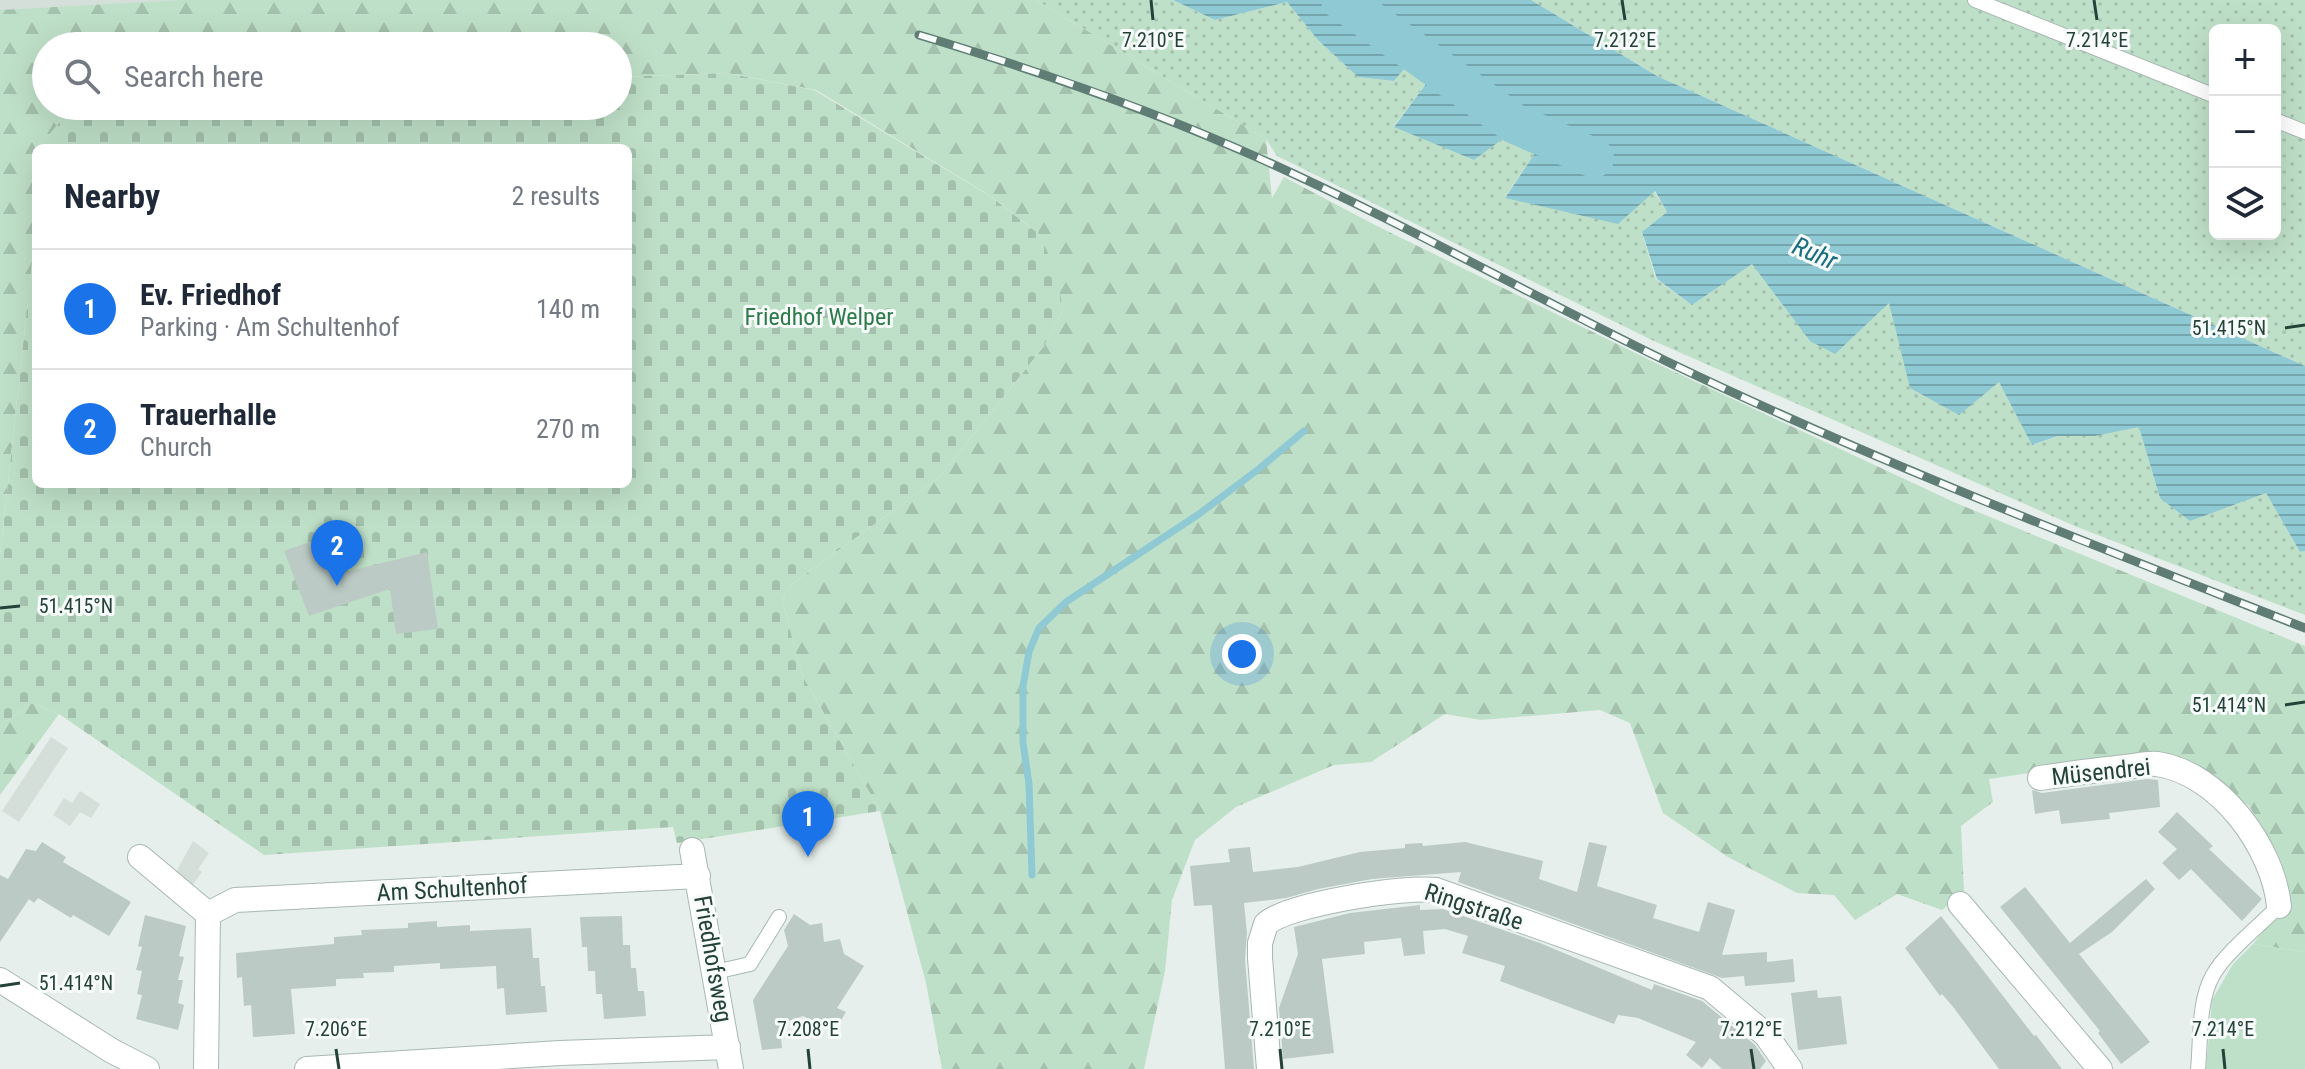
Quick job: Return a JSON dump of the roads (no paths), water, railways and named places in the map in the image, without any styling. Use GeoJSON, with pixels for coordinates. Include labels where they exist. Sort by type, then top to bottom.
{"type":"FeatureCollection","features":[{"type":"Feature","properties":{"kind":"street","name":"Müsendrei"},"geometry":{"type":"LineString","coordinates":[[2040,778],[2155,764],[2186,774],[2208,788],[2246,824],[2274,873],[2279,906]]}},
{"type":"Feature","properties":{"kind":"street","name":"Friedhofsweg"},"geometry":{"type":"LineString","coordinates":[[692,850],[730,1058]]}},
{"type":"Feature","properties":{"kind":"street"},"geometry":{"type":"LineString","coordinates":[[140,857],[208,914],[206,1069]]}},
{"type":"Feature","properties":{"kind":"street","name":"Am Schultenhof"},"geometry":{"type":"LineString","coordinates":[[208,914],[235,900],[698,876]]}},
{"type":"Feature","properties":{"kind":"street","name":"Ringstraße"},"geometry":{"type":"LineString","coordinates":[[1269,1069],[1260,958],[1260,943],[1266,924],[1289,911],[1396,889],[1415,888],[1436,890],[1710,988],[1766,1035],[1790,1069]]}},
{"type":"Feature","properties":{"kind":"street"},"geometry":{"type":"LineString","coordinates":[[1960,904],[2100,1069]]}},
{"type":"Feature","properties":{"kind":"street"},"geometry":{"type":"LineString","coordinates":[[0,980],[112,1051],[147,1069]]}},
{"type":"Feature","properties":{"kind":"street"},"geometry":{"type":"LineString","coordinates":[[307,1069],[560,1053],[730,1058]]}},
{"type":"Feature","properties":{"kind":"lane"},"geometry":{"type":"LineString","coordinates":[[1975,0],[2209,94]]}},
{"type":"Feature","properties":{"kind":"lane"},"geometry":{"type":"LineString","coordinates":[[2281,122],[2305,132]]}},
{"type":"Feature","properties":{"kind":"lane","name":"Müsendrei"},"geometry":{"type":"LineString","coordinates":[[2198,1069],[2205,1001],[2212,975],[2223,960],[2279,906]]}},
{"type":"Feature","properties":{"kind":"lane"},"geometry":{"type":"LineString","coordinates":[[715,972],[750,964],[779,917]]}},
{"type":"Feature","properties":{"kind":"water"},"geometry":{"type":"Polygon","coordinates":[[[1173,0],[1531,0],[1657,76],[2305,366],[2305,551],[2300,552],[2266,493],[2190,521],[2160,498],[2139,427],[2095,436],[2058,436],[2032,445],[1999,382],[1959,415],[1910,388],[1889,303],[1835,354],[1810,341],[1752,264],[1692,305],[1657,279],[1642,232],[1667,212],[1655,191],[1618,224],[1505,198],[1545,138],[1523,124],[1474,160],[1394,127],[1440,65],[1422,48],[1394,81],[1358,77],[1318,40],[1287,2],[1215,20],[1173,0]]]}},
{"type":"Feature","properties":{"kind":"waterway","name":"Ruhr"},"geometry":{"type":"LineString","coordinates":[[1341,0],[1515,124],[1594,158]]}},
{"type":"Feature","properties":{"kind":"waterway"},"geometry":{"type":"LineString","coordinates":[[1032,875],[1029,784],[1023,743],[1023,686],[1029,652],[1039,628],[1066,602],[1199,514],[1304,431]]}},
{"type":"Feature","properties":{"kind":"railway"},"geometry":{"type":"LineString","coordinates":[[919,35],[1092,91],[1177,123],[1313,183],[1746,399],[1984,501],[2305,628]]}},
{"type":"Feature","properties":{"kind":"place","name":"Trauerhalle"},"geometry":{"type":"Point","coordinates":[337,586]}},
{"type":"Feature","properties":{"kind":"place","name":"Ev. Friedhof"},"geometry":{"type":"Point","coordinates":[808,857]}},
{"type":"Feature","properties":{"kind":"park label","name":"Friedhof Welper"},"geometry":{"type":"Point","coordinates":[819,317]}}]}
